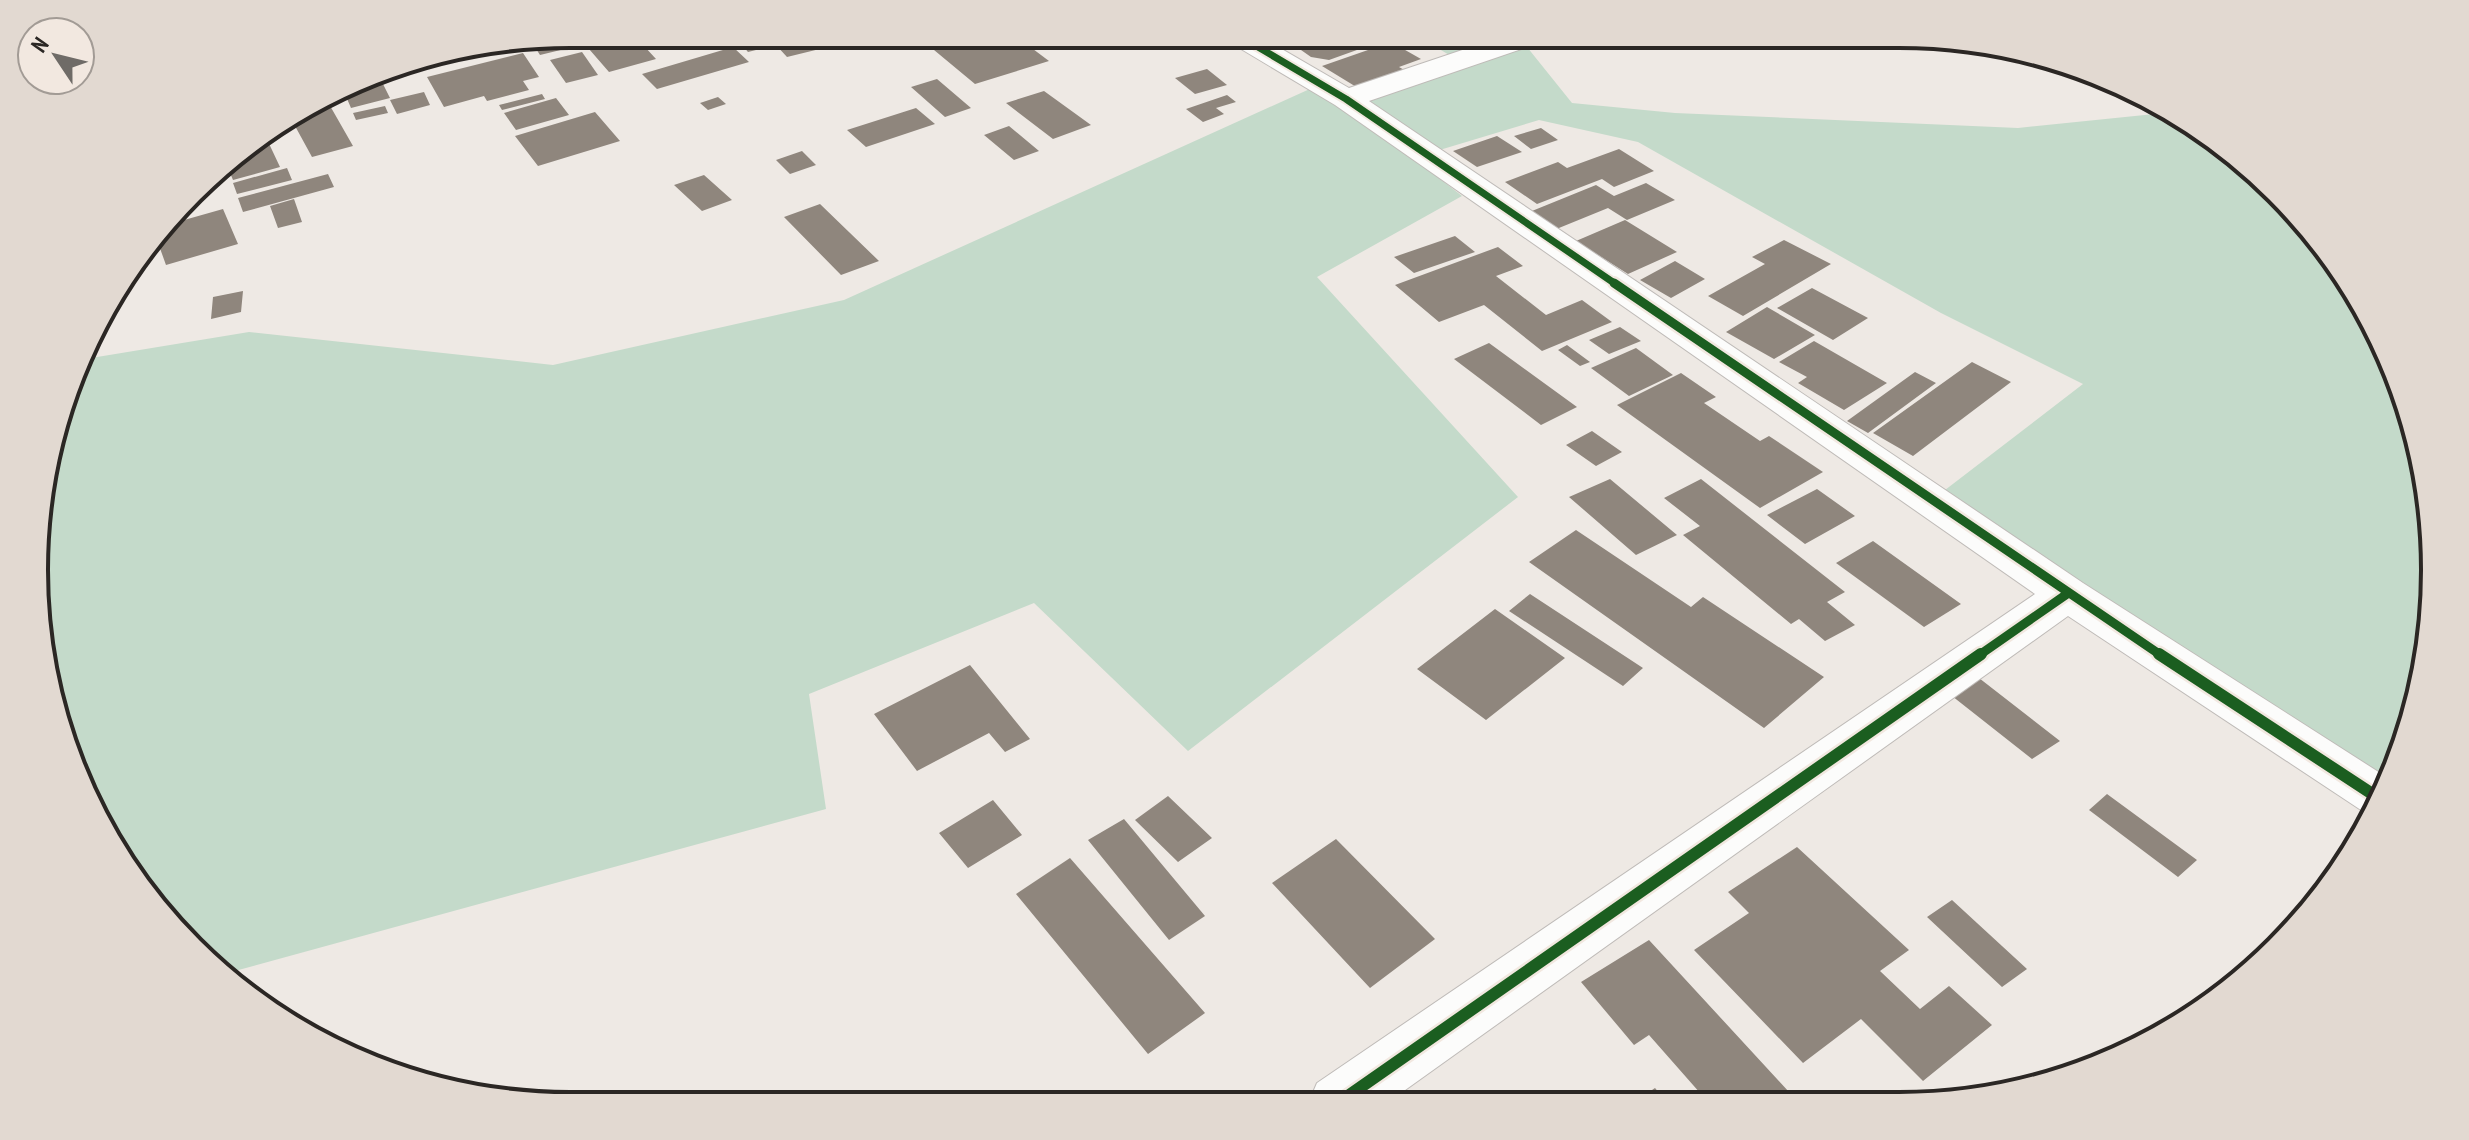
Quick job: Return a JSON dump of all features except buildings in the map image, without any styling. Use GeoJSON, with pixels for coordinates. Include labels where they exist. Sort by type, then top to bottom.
{"type":"FeatureCollection","features":[{"type":"Feature","properties":{"kind":"street"},"geometry":{"type":"LineString","coordinates":[[1260,48],[1346,99],[2067,594],[2371,793]]}},
{"type":"Feature","properties":{"kind":"street"},"geometry":{"type":"LineString","coordinates":[[1346,99],[1497,48]]}},
{"type":"Feature","properties":{"kind":"street"},"geometry":{"type":"LineString","coordinates":[[1354,1092],[2067,594]]}},
{"type":"Feature","properties":{"kind":"green space"},"geometry":{"type":"Polygon","coordinates":[[[1438,48],[1528,48],[1572,103],[1675,113],[2018,128],[2153,114],[2217,156],[2268,201],[2333,280],[2381,370],[2403,435],[2417,502],[2420,536],[2417,638],[2403,705],[2371,792],[1932,500],[2083,384],[1941,313],[1638,142],[1539,120],[1413,158],[1462,196],[1317,277],[1518,497],[1188,751],[1034,603],[809,694],[826,809],[236,971],[178,914],[156,888],[118,831],[76,738],[58,672],[49,604],[49,536],[58,468],[76,402],[94,358],[249,332],[553,365],[844,300],[1312,88],[1344,106],[1456,59],[1438,48]]]}},
{"type":"Feature","properties":{"kind":"cycle path"},"geometry":{"type":"LineString","coordinates":[[1260,48],[1346,99],[2067,594],[2371,793]]}},
{"type":"Feature","properties":{"kind":"cycle path"},"geometry":{"type":"LineString","coordinates":[[1354,1092],[2067,594]]}}]}
